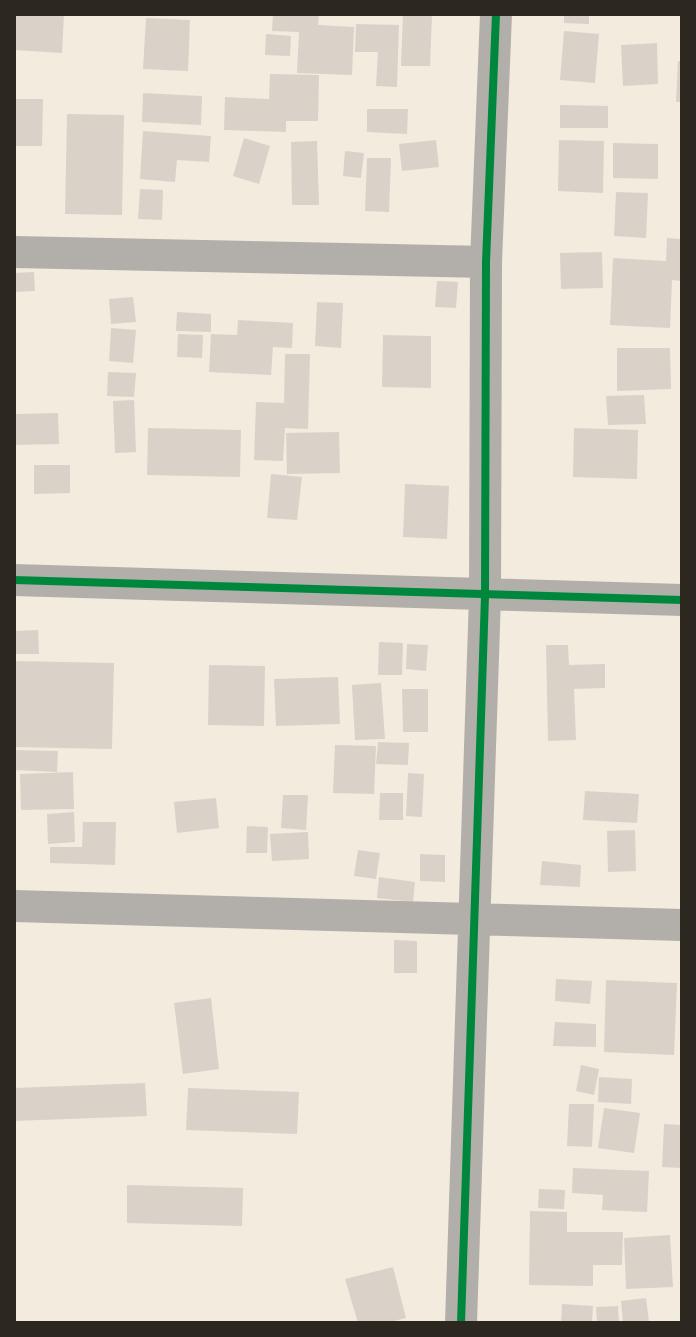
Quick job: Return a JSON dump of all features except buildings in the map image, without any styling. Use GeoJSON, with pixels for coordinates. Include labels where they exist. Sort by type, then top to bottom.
{"type":"FeatureCollection","features":[{"type":"Feature","properties":{"kind":"street"},"geometry":{"type":"LineString","coordinates":[[461,1323],[485,596],[486,262],[496,14]]}},
{"type":"Feature","properties":{"kind":"street"},"geometry":{"type":"LineString","coordinates":[[14,252],[486,262]]}},
{"type":"Feature","properties":{"kind":"street"},"geometry":{"type":"LineString","coordinates":[[14,580],[682,600]]}},
{"type":"Feature","properties":{"kind":"street"},"geometry":{"type":"LineString","coordinates":[[14,906],[682,925]]}},
{"type":"Feature","properties":{"kind":"cycle path"},"geometry":{"type":"LineString","coordinates":[[461,1323],[485,596],[486,262],[496,14]]}},
{"type":"Feature","properties":{"kind":"cycle path"},"geometry":{"type":"LineString","coordinates":[[14,580],[682,600]]}}]}
